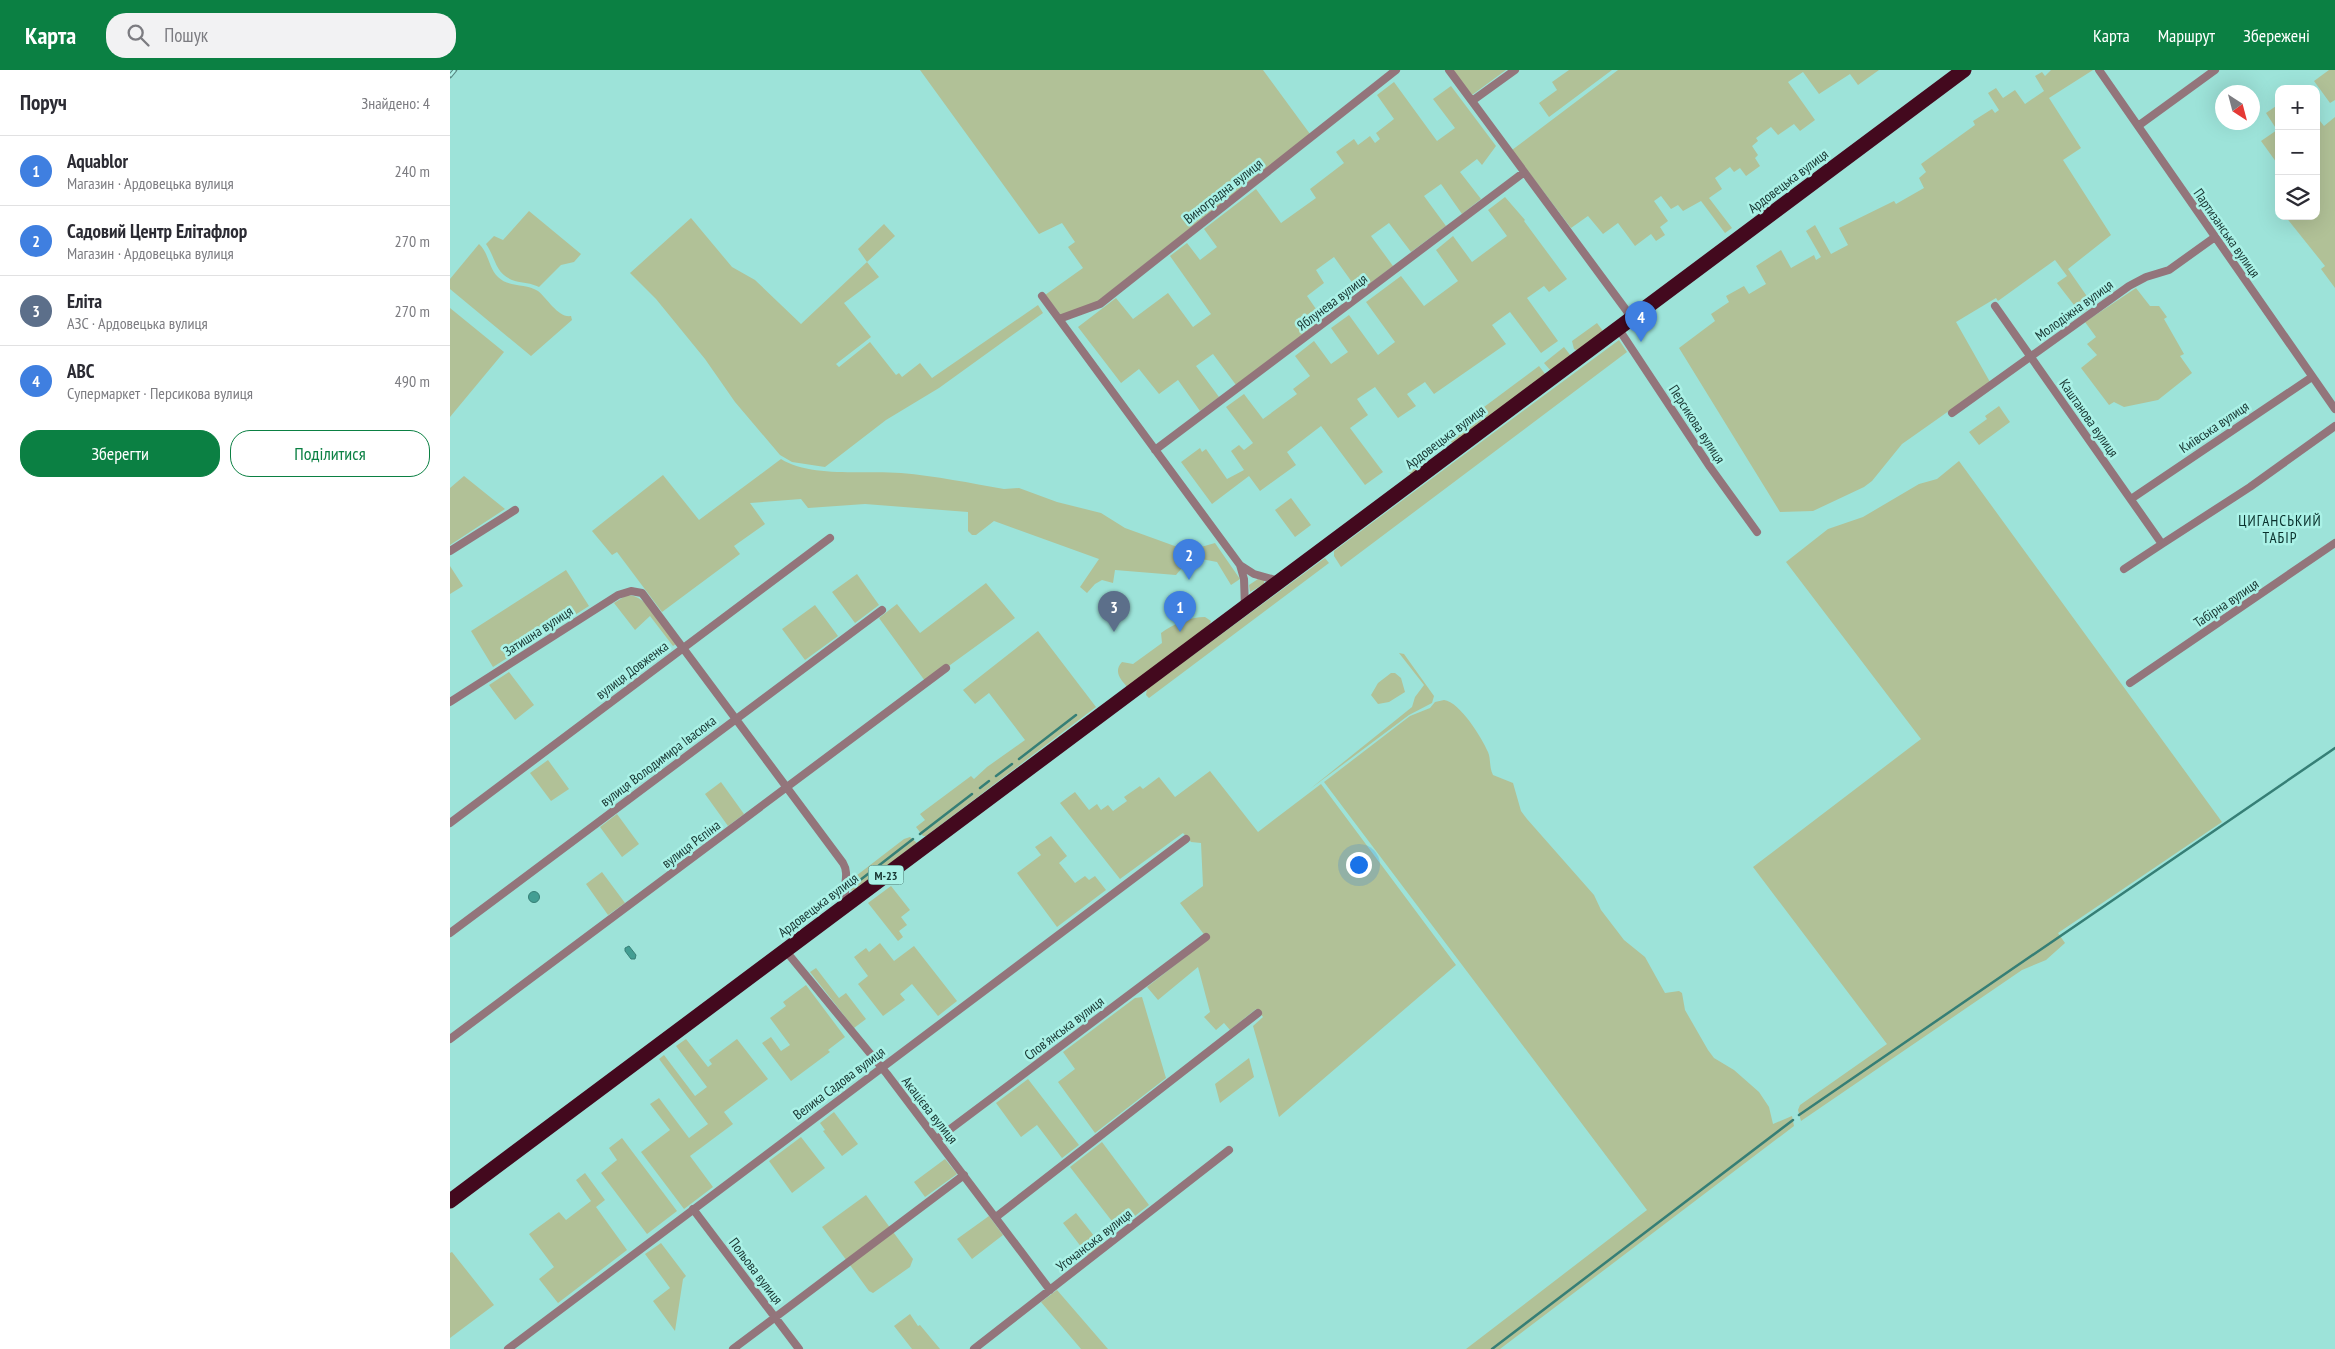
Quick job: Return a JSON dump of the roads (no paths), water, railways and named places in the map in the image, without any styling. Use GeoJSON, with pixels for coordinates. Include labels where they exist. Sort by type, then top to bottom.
{"type":"FeatureCollection","features":[{"type":"Feature","properties":{"kind":"highway","name":"Ардовецька вулиця"},"geometry":{"type":"LineString","coordinates":[[450,1201],[1964,70]]}},
{"type":"Feature","properties":{"kind":"street","name":"Виноградна вулиця"},"geometry":{"type":"LineString","coordinates":[[1059,319],[1100,304],[1396,70]]}},
{"type":"Feature","properties":{"kind":"street"},"geometry":{"type":"LineString","coordinates":[[1449,70],[1523,173],[1632,318]]}},
{"type":"Feature","properties":{"kind":"street"},"geometry":{"type":"LineString","coordinates":[[1472,102],[1515,70]]}},
{"type":"Feature","properties":{"kind":"street","name":"Партизанська вулиця"},"geometry":{"type":"LineString","coordinates":[[2099,70],[2335,409]]}},
{"type":"Feature","properties":{"kind":"street"},"geometry":{"type":"LineString","coordinates":[[2138,126],[2215,70]]}},
{"type":"Feature","properties":{"kind":"street","name":"Яблунева вулиця"},"geometry":{"type":"LineString","coordinates":[[1156,449],[1523,173]]}},
{"type":"Feature","properties":{"kind":"street","name":"Молодіжна вулиця"},"geometry":{"type":"LineString","coordinates":[[1952,413],[2129,286],[2146,277],[2169,270],[2215,238]]}},
{"type":"Feature","properties":{"kind":"street"},"geometry":{"type":"LineString","coordinates":[[1042,296],[1240,565],[1244,580],[1245,606]]}},
{"type":"Feature","properties":{"kind":"street","name":"Каштанова вулиця"},"geometry":{"type":"LineString","coordinates":[[1995,306],[2162,544]]}},
{"type":"Feature","properties":{"kind":"street","name":"Персикова вулиця"},"geometry":{"type":"LineString","coordinates":[[1618,328],[1710,467],[1757,532]]}},
{"type":"Feature","properties":{"kind":"street","name":"Київська вулиця"},"geometry":{"type":"LineString","coordinates":[[2131,499],[2312,377]]}},
{"type":"Feature","properties":{"kind":"street"},"geometry":{"type":"LineString","coordinates":[[2124,569],[2250,487],[2335,426]]}},
{"type":"Feature","properties":{"kind":"street"},"geometry":{"type":"LineString","coordinates":[[450,550],[515,510]]}},
{"type":"Feature","properties":{"kind":"street","name":"вулиця Довженка"},"geometry":{"type":"LineString","coordinates":[[450,823],[830,538]]}},
{"type":"Feature","properties":{"kind":"street","name":"Табірна вулиця"},"geometry":{"type":"LineString","coordinates":[[2130,682],[2335,543]]}},
{"type":"Feature","properties":{"kind":"street"},"geometry":{"type":"LineString","coordinates":[[1240,565],[1254,574],[1278,581]]}},
{"type":"Feature","properties":{"kind":"street","name":"Затишна вулиця"},"geometry":{"type":"LineString","coordinates":[[450,702],[618,595],[631,591],[642,593],[682,648]]}},
{"type":"Feature","properties":{"kind":"street","name":"вулиця Володимира Івасюка"},"geometry":{"type":"LineString","coordinates":[[450,933],[882,610]]}},
{"type":"Feature","properties":{"kind":"street"},"geometry":{"type":"LineString","coordinates":[[682,648],[846,867],[845,896],[848,904]]}},
{"type":"Feature","properties":{"kind":"street","name":"вулиця Рєпіна"},"geometry":{"type":"LineString","coordinates":[[450,1039],[946,668]]}},
{"type":"Feature","properties":{"kind":"street","name":"Велика Садова вулиця"},"geometry":{"type":"LineString","coordinates":[[508,1349],[1186,839]]}},
{"type":"Feature","properties":{"kind":"street","name":"Словʼянська вулиця"},"geometry":{"type":"LineString","coordinates":[[937,1139],[1206,936]]}},
{"type":"Feature","properties":{"kind":"street","name":"Акацієва вулиця"},"geometry":{"type":"LineString","coordinates":[[785,950],[937,1139],[1050,1290]]}},
{"type":"Feature","properties":{"kind":"street"},"geometry":{"type":"LineString","coordinates":[[996,1216],[1258,1013]]}},
{"type":"Feature","properties":{"kind":"street","name":"Угочанська вулиця"},"geometry":{"type":"LineString","coordinates":[[974,1349],[1229,1150]]}},
{"type":"Feature","properties":{"kind":"street"},"geometry":{"type":"LineString","coordinates":[[732,1349],[964,1176]]}},
{"type":"Feature","properties":{"kind":"street","name":"Польова вулиця"},"geometry":{"type":"LineString","coordinates":[[693,1209],[799,1349]]}},
{"type":"Feature","properties":{"kind":"waterway"},"geometry":{"type":"LineString","coordinates":[[1019,759],[1076,715]]}},
{"type":"Feature","properties":{"kind":"waterway"},"geometry":{"type":"LineString","coordinates":[[1799,1115],[2335,748]]}},
{"type":"Feature","properties":{"kind":"waterway"},"geometry":{"type":"LineString","coordinates":[[996,776],[1012,764]]}},
{"type":"Feature","properties":{"kind":"waterway"},"geometry":{"type":"LineString","coordinates":[[980,788],[989,781]]}},
{"type":"Feature","properties":{"kind":"waterway"},"geometry":{"type":"LineString","coordinates":[[920,834],[972,794]]}},
{"type":"Feature","properties":{"kind":"waterway"},"geometry":{"type":"LineString","coordinates":[[855,884],[913,839]]}},
{"type":"Feature","properties":{"kind":"waterway"},"geometry":{"type":"LineString","coordinates":[[1492,1349],[1793,1120]]}},
{"type":"Feature","properties":{"kind":"railway"},"geometry":{"type":"LineString","coordinates":[[450,76],[455,70]]}},
{"type":"Feature","properties":{"kind":"place","name":"ABC"},"geometry":{"type":"Point","coordinates":[1641,342]}},
{"type":"Feature","properties":{"kind":"place","name":"Садовий Центр Елітафлор"},"geometry":{"type":"Point","coordinates":[1189,580]}},
{"type":"Feature","properties":{"kind":"place","name":"Еліта"},"geometry":{"type":"Point","coordinates":[1114,632]}},
{"type":"Feature","properties":{"kind":"place","name":"Aquablor"},"geometry":{"type":"Point","coordinates":[1180,632]}},
{"type":"Feature","properties":{"kind":"district","name":"ЦИГАНСЬКИЙ ТАБІР"},"geometry":{"type":"Point","coordinates":[2280,528]}}]}
